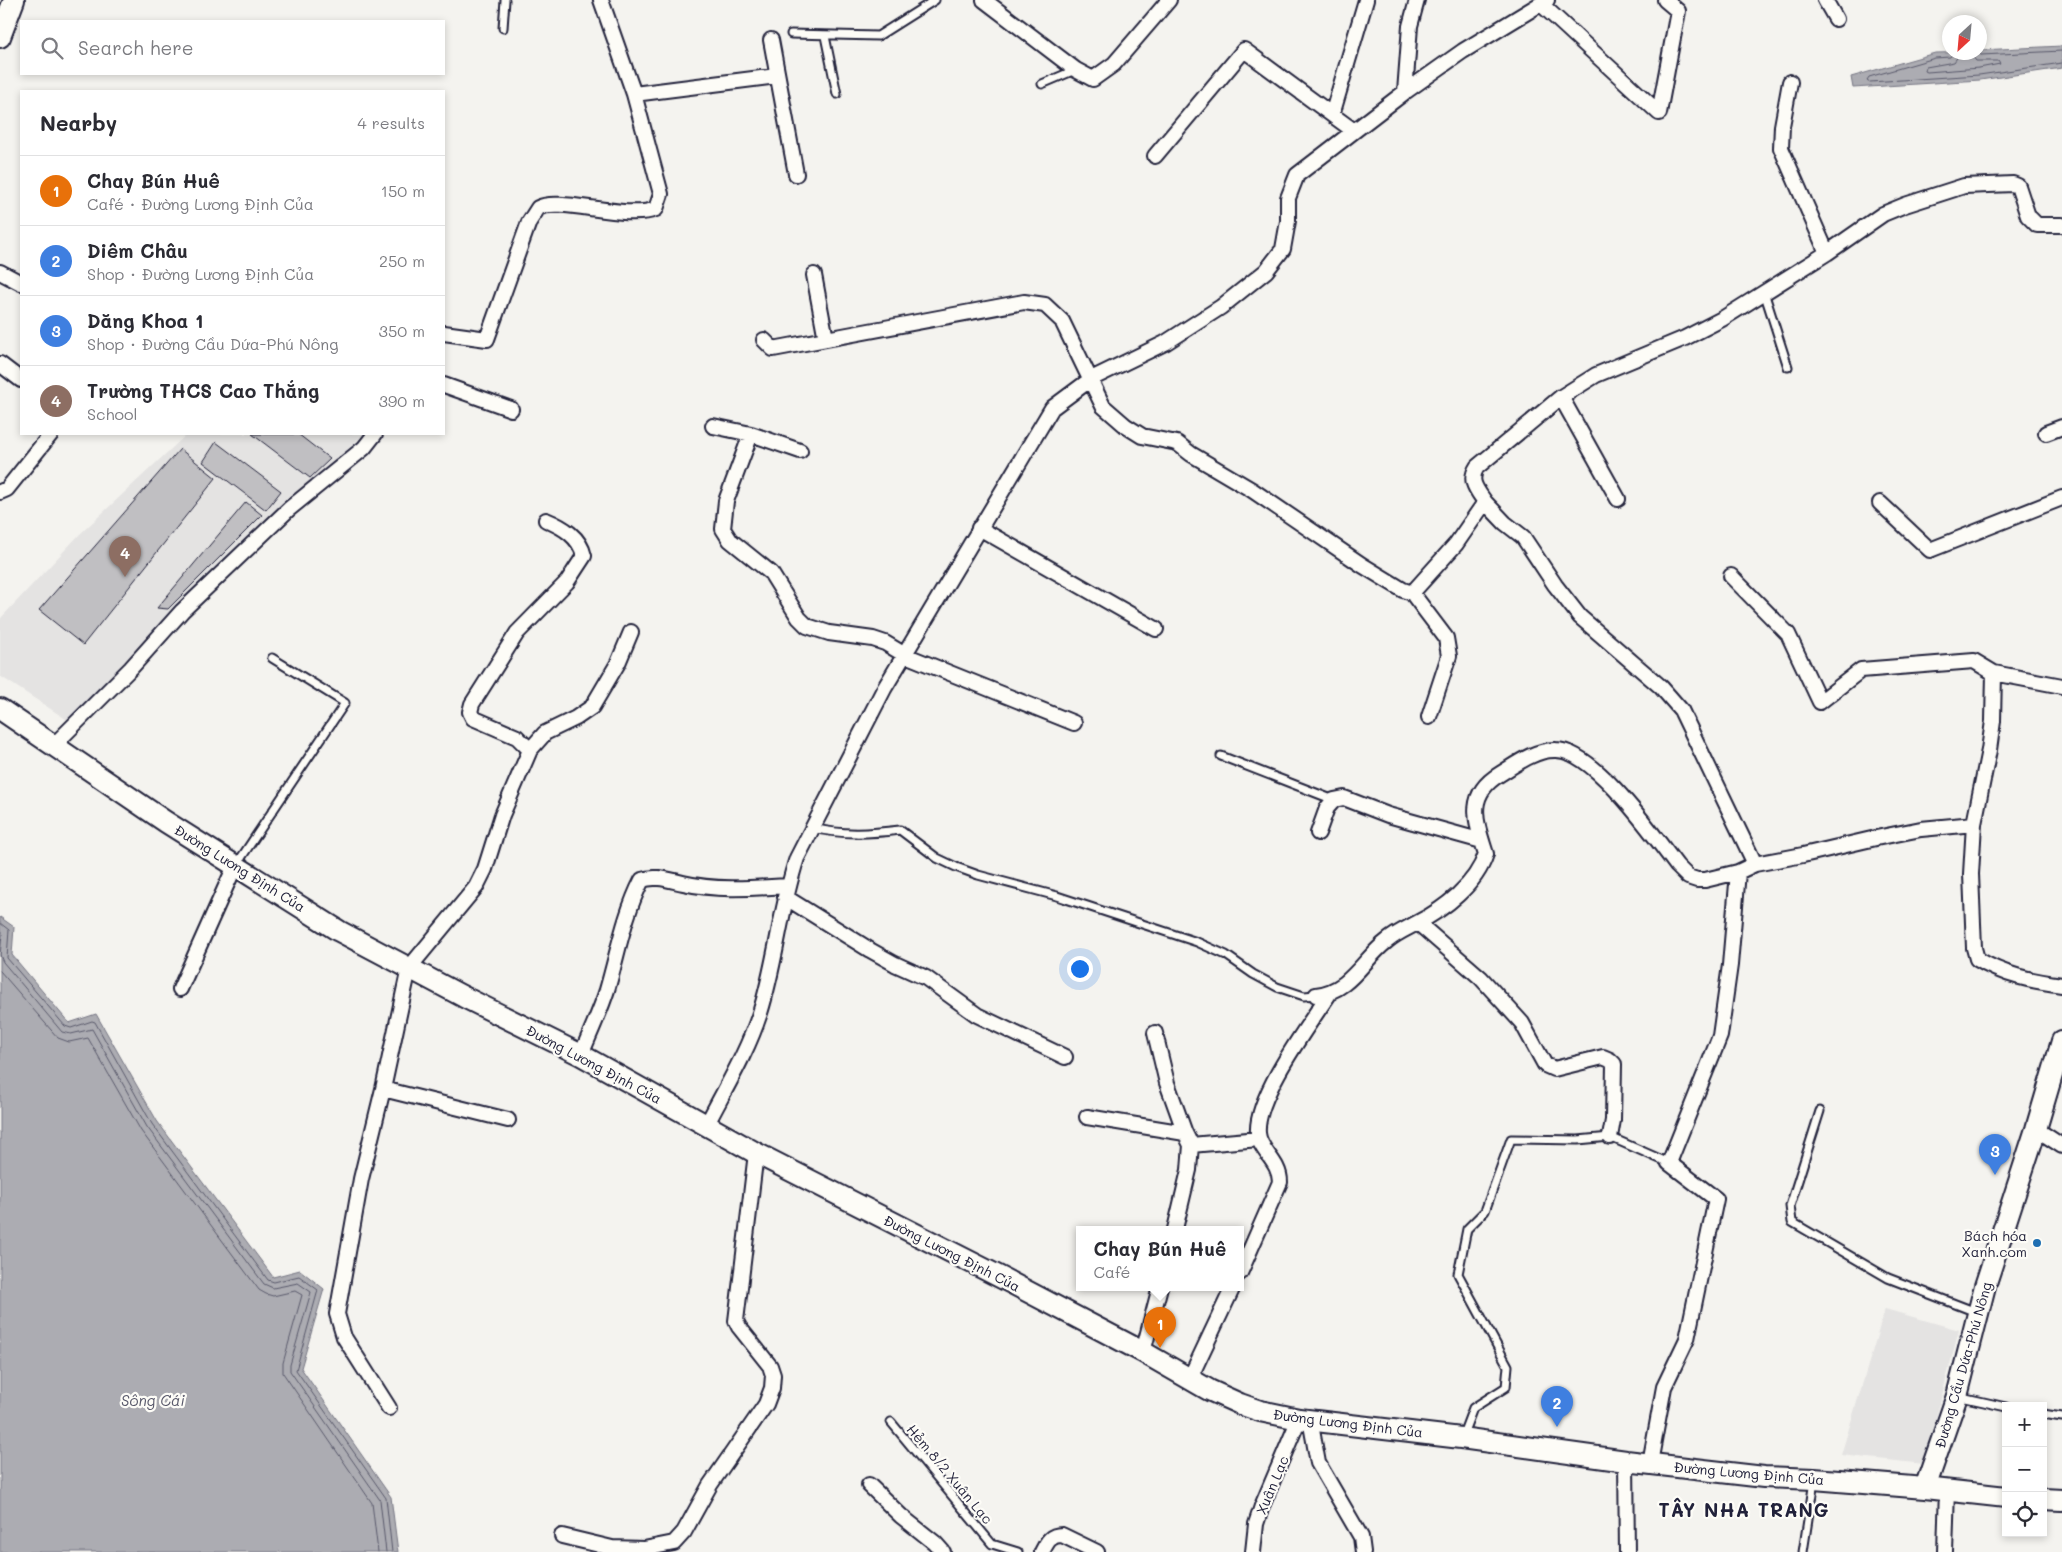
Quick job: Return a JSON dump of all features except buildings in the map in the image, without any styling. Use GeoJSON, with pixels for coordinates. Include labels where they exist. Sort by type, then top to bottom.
{"type":"FeatureCollection","features":[{"type":"Feature","properties":{"kind":"street"},"geometry":{"type":"LineString","coordinates":[[445,333],[487,339],[529,222],[538,208],[548,204],[612,211],[644,212],[656,209],[661,194],[634,94],[601,0]]}},
{"type":"Feature","properties":{"kind":"street"},"geometry":{"type":"LineString","coordinates":[[984,0],[1076,70],[1093,79],[1114,64],[1169,0]]}},
{"type":"Feature","properties":{"kind":"street"},"geometry":{"type":"LineString","coordinates":[[1332,115],[1366,0]]}},
{"type":"Feature","properties":{"kind":"street"},"geometry":{"type":"LineString","coordinates":[[1406,92],[1410,26],[1417,0]]}},
{"type":"Feature","properties":{"kind":"street"},"geometry":{"type":"LineString","coordinates":[[706,1126],[746,1051],[760,1012],[786,891],[797,858],[884,689],[1052,408],[1092,379],[1165,343],[1221,306],[1266,272],[1283,249],[1288,221],[1288,198],[1297,175],[1463,51],[1544,2],[1660,113],[1678,11],[1665,0]]}},
{"type":"Feature","properties":{"kind":"street"},"geometry":{"type":"LineString","coordinates":[[1825,0],[1836,19]]}},
{"type":"Feature","properties":{"kind":"street"},"geometry":{"type":"LineString","coordinates":[[0,37],[9,2]]}},
{"type":"Feature","properties":{"kind":"street"},"geometry":{"type":"LineString","coordinates":[[771,40],[796,174]]}},
{"type":"Feature","properties":{"kind":"street"},"geometry":{"type":"LineString","coordinates":[[1155,156],[1244,50],[1354,131]]}},
{"type":"Feature","properties":{"kind":"street"},"geometry":{"type":"LineString","coordinates":[[634,94],[777,76]]}},
{"type":"Feature","properties":{"kind":"street"},"geometry":{"type":"LineString","coordinates":[[1790,82],[1782,126],[1781,148],[1827,252]]}},
{"type":"Feature","properties":{"kind":"street"},"geometry":{"type":"LineString","coordinates":[[1755,864],[1681,710],[1661,687],[1580,617],[1555,585],[1523,537],[1505,523],[1485,502],[1473,482],[1473,473],[1477,467],[1561,397],[1596,375],[1685,338],[1722,319],[1883,214],[1964,186],[2013,184],[2018,186],[2028,216],[2037,225],[2062,225]]}},
{"type":"Feature","properties":{"kind":"street"},"geometry":{"type":"LineString","coordinates":[[0,272],[20,282]]}},
{"type":"Feature","properties":{"kind":"street"},"geometry":{"type":"LineString","coordinates":[[814,275],[826,339]]}},
{"type":"Feature","properties":{"kind":"street"},"geometry":{"type":"LineString","coordinates":[[764,340],[774,349],[1024,302],[1045,305],[1062,321],[1092,379],[1103,406],[1126,426],[1142,436],[1178,443],[1191,454],[1252,490],[1362,566],[1403,590],[1412,592],[1446,638],[1449,646],[1449,656],[1429,716]]}},
{"type":"Feature","properties":{"kind":"street"},"geometry":{"type":"LineString","coordinates":[[0,364],[20,379]]}},
{"type":"Feature","properties":{"kind":"street"},"geometry":{"type":"LineString","coordinates":[[445,385],[511,409]]}},
{"type":"Feature","properties":{"kind":"street"},"geometry":{"type":"LineString","coordinates":[[1561,397],[1618,499]]}},
{"type":"Feature","properties":{"kind":"street"},"geometry":{"type":"LineString","coordinates":[[713,426],[751,434],[800,451]]}},
{"type":"Feature","properties":{"kind":"street"},"geometry":{"type":"LineString","coordinates":[[2046,432],[2062,427]]}},
{"type":"Feature","properties":{"kind":"street"},"geometry":{"type":"LineString","coordinates":[[751,434],[724,510],[723,529],[730,540],[771,573],[798,618],[807,626],[830,633],[885,642],[905,655],[1074,723]]}},
{"type":"Feature","properties":{"kind":"street"},"geometry":{"type":"LineString","coordinates":[[0,492],[7,489],[49,435]]}},
{"type":"Feature","properties":{"kind":"street"},"geometry":{"type":"LineString","coordinates":[[54,745],[130,668],[182,611],[289,509],[364,448],[374,435]]}},
{"type":"Feature","properties":{"kind":"street"},"geometry":{"type":"LineString","coordinates":[[1880,503],[1930,550],[2062,498]]}},
{"type":"Feature","properties":{"kind":"street"},"geometry":{"type":"LineString","coordinates":[[1412,592],[1456,544],[1485,502]]}},
{"type":"Feature","properties":{"kind":"street"},"geometry":{"type":"LineString","coordinates":[[530,750],[517,737],[472,718],[470,712],[472,704],[517,633],[567,582],[584,556],[582,545],[569,532],[546,520]]}},
{"type":"Feature","properties":{"kind":"street"},"geometry":{"type":"LineString","coordinates":[[980,528],[1156,629]]}},
{"type":"Feature","properties":{"kind":"street"},"geometry":{"type":"LineString","coordinates":[[1731,576],[1788,634],[1820,702],[1861,670],[1974,660],[1994,673],[2062,686]]}},
{"type":"Feature","properties":{"kind":"street"},"geometry":{"type":"LineString","coordinates":[[389,1408],[344,1337],[337,1314],[361,1179],[383,1089],[408,968],[476,887],[485,869],[502,815],[530,750],[545,733],[576,718],[592,707],[618,663],[631,632]]}},
{"type":"Feature","properties":{"kind":"street"},"geometry":{"type":"LineString","coordinates":[[1994,673],[1990,740],[1974,824],[1972,874],[1974,948],[1977,959],[2010,975],[2062,985]]}},
{"type":"Feature","properties":{"kind":"street","name":"Đường Lương Định Của"},"geometry":{"type":"LineString","coordinates":[[0,709],[166,822],[339,931],[581,1055],[756,1153],[1002,1278],[1142,1352],[1209,1390],[1240,1404],[1260,1411],[1304,1419],[1462,1438],[1626,1461],[1764,1477],[1814,1478],[1946,1489],[2002,1496]]}},
{"type":"Feature","properties":{"kind":"street"},"geometry":{"type":"LineString","coordinates":[[1244,1264],[1280,1182],[1280,1175],[1258,1134],[1260,1116],[1270,1087],[1322,995],[1363,968],[1386,941],[1398,932],[1418,923],[1456,897],[1469,884],[1484,862],[1486,854],[1475,808],[1477,798],[1483,788],[1496,776],[1527,758],[1548,750],[1566,750],[1592,767],[1612,785],[1688,877],[1697,880],[1705,880],[1738,872],[1755,864],[1912,831],[1974,824]]}},
{"type":"Feature","properties":{"kind":"street"},"geometry":{"type":"LineString","coordinates":[[1318,833],[1327,808],[1334,800],[1344,798],[1388,815],[1482,841]]}},
{"type":"Feature","properties":{"kind":"street"},"geometry":{"type":"LineString","coordinates":[[180,988],[236,866]]}},
{"type":"Feature","properties":{"kind":"street"},"geometry":{"type":"LineString","coordinates":[[1650,1463],[1664,1387],[1687,1339],[1716,1199],[1669,1163],[1720,1036],[1730,964],[1738,872]]}},
{"type":"Feature","properties":{"kind":"street"},"geometry":{"type":"LineString","coordinates":[[581,1055],[607,990],[621,935],[635,893],[642,880],[649,877],[695,886],[786,891],[870,950],[926,978],[977,1015],[1065,1057]]}},
{"type":"Feature","properties":{"kind":"street"},"geometry":{"type":"LineString","coordinates":[[1418,923],[1482,978],[1522,1023],[1545,1065],[1554,1069],[1603,1057],[1614,1064],[1610,1137]]}},
{"type":"Feature","properties":{"kind":"street"},"geometry":{"type":"LineString","coordinates":[[1155,1033],[1167,1083],[1188,1139],[1189,1170],[1176,1226]]}},
{"type":"Feature","properties":{"kind":"street","name":"Đường Cầu Dứa-Phú Nông"},"geometry":{"type":"LineString","coordinates":[[1925,1488],[1956,1396],[1978,1313],[2062,1041]]}},
{"type":"Feature","properties":{"kind":"street"},"geometry":{"type":"LineString","coordinates":[[383,1089],[508,1120]]}},
{"type":"Feature","properties":{"kind":"street"},"geometry":{"type":"LineString","coordinates":[[1087,1117],[1188,1139],[1259,1139]]}},
{"type":"Feature","properties":{"kind":"street"},"geometry":{"type":"LineString","coordinates":[[2036,1129],[2062,1146]]}},
{"type":"Feature","properties":{"kind":"street"},"geometry":{"type":"LineString","coordinates":[[562,1536],[612,1548],[650,1550],[674,1543],[684,1532],[710,1485],[766,1404],[772,1388],[773,1375],[770,1366],[739,1327],[736,1320],[756,1153]]}},
{"type":"Feature","properties":{"kind":"street"},"geometry":{"type":"LineString","coordinates":[[1142,1352],[1159,1291]]}},
{"type":"Feature","properties":{"kind":"street"},"geometry":{"type":"LineString","coordinates":[[1190,1378],[1231,1291]]}},
{"type":"Feature","properties":{"kind":"street"},"geometry":{"type":"LineString","coordinates":[[1304,1419],[1318,1464],[1361,1537],[1363,1552]]}},
{"type":"Feature","properties":{"kind":"street","name":"Xuân Lạc"},"geometry":{"type":"LineString","coordinates":[[1253,1552],[1256,1524],[1304,1419]]}},
{"type":"Feature","properties":{"kind":"street"},"geometry":{"type":"LineString","coordinates":[[1626,1461],[1627,1552]]}},
{"type":"Feature","properties":{"kind":"street"},"geometry":{"type":"LineString","coordinates":[[869,1485],[901,1516],[935,1543],[943,1552]]}},
{"type":"Feature","properties":{"kind":"street"},"geometry":{"type":"LineString","coordinates":[[1945,1552],[1946,1489]]}},
{"type":"Feature","properties":{"kind":"street"},"geometry":{"type":"LineString","coordinates":[[2047,1499],[2062,1500]]}},
{"type":"Feature","properties":{"kind":"street"},"geometry":{"type":"LineString","coordinates":[[1042,1552],[1051,1537],[1062,1535],[1097,1552]]}},
{"type":"Feature","properties":{"kind":"lane"},"geometry":{"type":"LineString","coordinates":[[503,28],[505,0]]}},
{"type":"Feature","properties":{"kind":"lane"},"geometry":{"type":"LineString","coordinates":[[791,34],[878,36],[935,0]]}},
{"type":"Feature","properties":{"kind":"lane"},"geometry":{"type":"LineString","coordinates":[[825,36],[837,94]]}},
{"type":"Feature","properties":{"kind":"lane"},"geometry":{"type":"LineString","coordinates":[[1042,84],[1076,70]]}},
{"type":"Feature","properties":{"kind":"lane"},"geometry":{"type":"LineString","coordinates":[[1764,292],[1788,367]]}},
{"type":"Feature","properties":{"kind":"lane"},"geometry":{"type":"LineString","coordinates":[[236,866],[345,703],[272,658]]}},
{"type":"Feature","properties":{"kind":"lane"},"geometry":{"type":"LineString","coordinates":[[1221,756],[1334,800]]}},
{"type":"Feature","properties":{"kind":"lane"},"geometry":{"type":"LineString","coordinates":[[812,828],[831,832],[861,834],[900,830],[937,858],[956,867],[978,875],[1057,896],[1197,942],[1226,955],[1253,974],[1277,987],[1304,996],[1322,995]]}},
{"type":"Feature","properties":{"kind":"lane"},"geometry":{"type":"LineString","coordinates":[[1820,1111],[1790,1206],[1792,1222],[1888,1278],[1978,1313]]}},
{"type":"Feature","properties":{"kind":"lane"},"geometry":{"type":"LineString","coordinates":[[1462,1438],[1474,1408],[1506,1387],[1508,1366],[1458,1274],[1466,1229],[1485,1212],[1511,1139],[1578,1140],[1610,1137],[1669,1163]]}},
{"type":"Feature","properties":{"kind":"lane"},"geometry":{"type":"LineString","coordinates":[[1956,1396],[2002,1407]]}},
{"type":"Feature","properties":{"kind":"lane"},"geometry":{"type":"LineString","coordinates":[[2047,1415],[2062,1417]]}},
{"type":"Feature","properties":{"kind":"lane","name":"Hẻm 8/2 Xuân Lạc"},"geometry":{"type":"LineString","coordinates":[[891,1422],[992,1544],[1018,1552]]}},
{"type":"Feature","properties":{"kind":"lane"},"geometry":{"type":"LineString","coordinates":[[1803,1552],[1814,1478]]}},
{"type":"Feature","properties":{"kind":"shaded area"},"geometry":{"type":"Polygon","coordinates":[[[186,435],[363,435],[160,624],[69,721],[0,676],[0,619],[79,535],[186,435]]]}},
{"type":"Feature","properties":{"kind":"shaded area"},"geometry":{"type":"Polygon","coordinates":[[[1885,1309],[1959,1330],[1924,1464],[1841,1455],[1885,1309]]]}},
{"type":"Feature","properties":{"kind":"water"},"geometry":{"type":"Polygon","coordinates":[[[2062,46],[2062,68],[1980,80],[1853,88],[1851,77],[1935,53],[1942,53],[1942,60],[1987,60],[1987,50],[2062,46]]]}},
{"type":"Feature","properties":{"kind":"water","name":"Sông Cái"},"geometry":{"type":"Polygon","coordinates":[[[0,917],[14,927],[12,955],[69,1023],[96,1014],[157,1121],[273,1277],[300,1270],[324,1289],[301,1368],[391,1497],[398,1552],[0,1552],[0,917]]]}},
{"type":"Feature","properties":{"kind":"place","name":"Trường THCS Cao Thắng"},"geometry":{"type":"Point","coordinates":[125,577]}},
{"type":"Feature","properties":{"kind":"place","name":"Dăng Khoa 1"},"geometry":{"type":"Point","coordinates":[1995,1175]}},
{"type":"Feature","properties":{"kind":"place","name":"Bách hóa Xanh.com"},"geometry":{"type":"Point","coordinates":[2037,1243]}},
{"type":"Feature","properties":{"kind":"place","name":"Chay Bún Huê"},"geometry":{"type":"Point","coordinates":[1160,1348]}},
{"type":"Feature","properties":{"kind":"place","name":"Diêm Châu"},"geometry":{"type":"Point","coordinates":[1557,1427]}},
{"type":"Feature","properties":{"kind":"district","name":"TÂY NHA TRANG"},"geometry":{"type":"Point","coordinates":[1744,1509]}}]}
